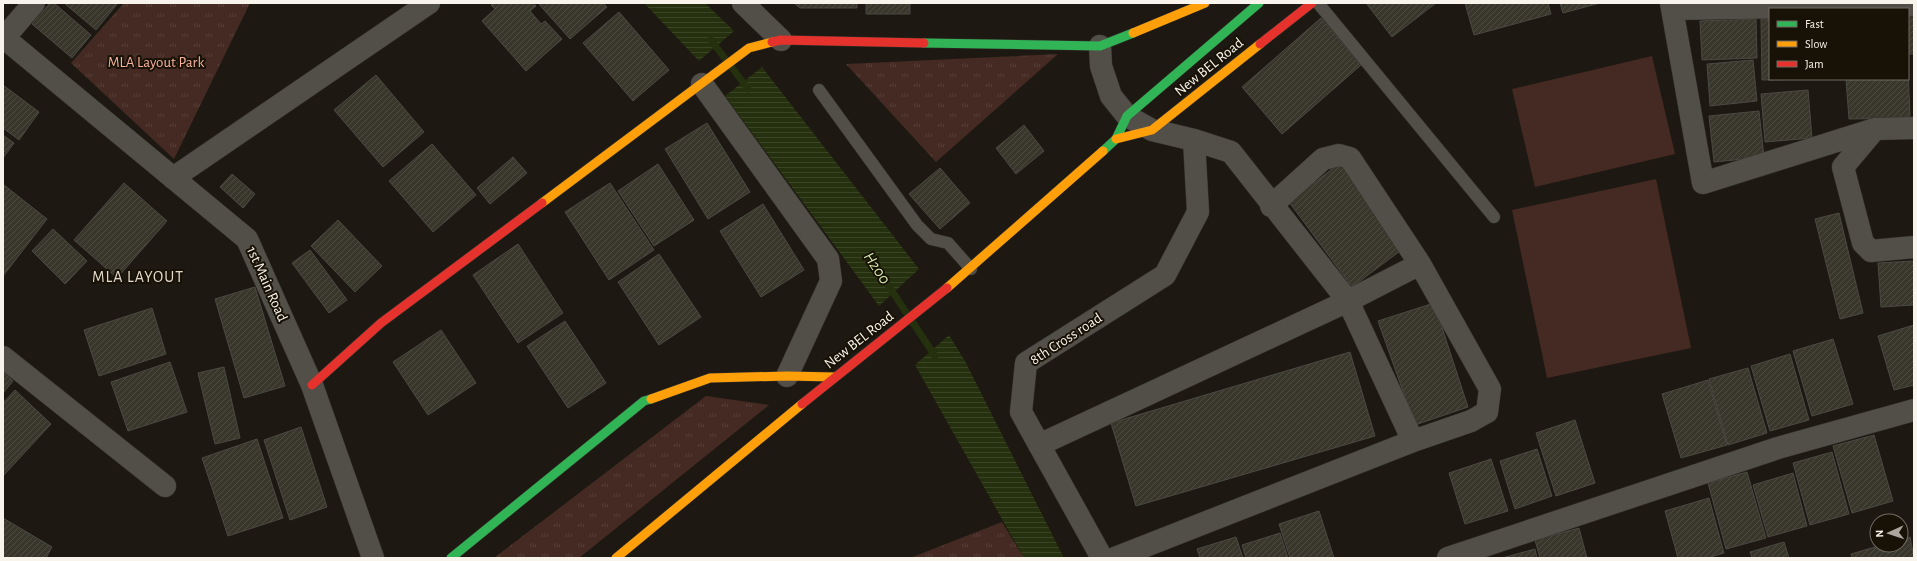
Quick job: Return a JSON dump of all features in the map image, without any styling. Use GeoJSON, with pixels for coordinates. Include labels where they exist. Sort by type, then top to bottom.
{"type":"FeatureCollection","features":[{"type":"Feature","properties":{"kind":"street"},"geometry":{"type":"LineString","coordinates":[[3,38],[34,3]]}},
{"type":"Feature","properties":{"kind":"street"},"geometry":{"type":"LineString","coordinates":[[174,178],[429,3]]}},
{"type":"Feature","properties":{"kind":"street"},"geometry":{"type":"LineString","coordinates":[[743,3],[781,40]]}},
{"type":"Feature","properties":{"kind":"street"},"geometry":{"type":"LineString","coordinates":[[312,385],[381,323],[749,48],[781,40],[1100,46],[1205,3]]}},
{"type":"Feature","properties":{"kind":"street","name":"New BEL Road"},"geometry":{"type":"LineString","coordinates":[[624,555],[834,377],[971,269],[1116,140],[1127,116],[1259,3]]}},
{"type":"Feature","properties":{"kind":"street","name":"New BEL Road"},"geometry":{"type":"LineString","coordinates":[[1116,140],[1152,130],[1312,3]]}},
{"type":"Feature","properties":{"kind":"street"},"geometry":{"type":"LineString","coordinates":[[1914,5],[1671,6],[1703,183],[1875,129],[1914,128]]}},
{"type":"Feature","properties":{"kind":"street","name":"1st Main Road"},"geometry":{"type":"LineString","coordinates":[[3,38],[247,239],[312,385],[373,558]]}},
{"type":"Feature","properties":{"kind":"street"},"geometry":{"type":"LineString","coordinates":[[1100,46],[1101,66],[1111,96],[1127,116],[1152,130],[1194,140],[1231,152],[1271,206],[1348,301],[1413,441]]}},
{"type":"Feature","properties":{"kind":"street"},"geometry":{"type":"LineString","coordinates":[[707,80],[828,259],[831,281],[787,376]]}},
{"type":"Feature","properties":{"kind":"street"},"geometry":{"type":"LineString","coordinates":[[1875,129],[1843,167],[1862,243],[1871,251],[1914,247]]}},
{"type":"Feature","properties":{"kind":"street","name":"8th Cross road"},"geometry":{"type":"LineString","coordinates":[[1102,558],[1021,412],[1026,363],[1165,275],[1198,212],[1194,140]]}},
{"type":"Feature","properties":{"kind":"street"},"geometry":{"type":"LineString","coordinates":[[1115,558],[1413,441],[1471,422],[1487,412],[1490,389],[1420,264],[1350,158],[1339,155],[1323,159],[1271,206]]}},
{"type":"Feature","properties":{"kind":"street"},"geometry":{"type":"LineString","coordinates":[[1039,445],[1348,301],[1420,264]]}},
{"type":"Feature","properties":{"kind":"street"},"geometry":{"type":"LineString","coordinates":[[3,357],[165,486]]}},
{"type":"Feature","properties":{"kind":"street"},"geometry":{"type":"LineString","coordinates":[[451,558],[644,401],[710,378],[787,376],[834,377]]}},
{"type":"Feature","properties":{"kind":"street"},"geometry":{"type":"LineString","coordinates":[[1448,558],[1778,448],[1914,410]]}},
{"type":"Feature","properties":{"kind":"lane"},"geometry":{"type":"LineString","coordinates":[[1318,3],[1494,217]]}},
{"type":"Feature","properties":{"kind":"lane"},"geometry":{"type":"LineString","coordinates":[[819,90],[917,225],[931,238],[948,243],[971,269]]}},
{"type":"Feature","properties":{"kind":"green space","name":"MLA Layout Park"},"geometry":{"type":"Polygon","coordinates":[[[124,3],[250,3],[174,159],[71,63],[124,3]]]}},
{"type":"Feature","properties":{"kind":"green space"},"geometry":{"type":"Polygon","coordinates":[[[1058,54],[936,162],[846,64],[1058,54]]]}},
{"type":"Feature","properties":{"kind":"green space"},"geometry":{"type":"Polygon","coordinates":[[[1652,56],[1675,154],[1535,187],[1512,89],[1652,56]]]}},
{"type":"Feature","properties":{"kind":"green space"},"geometry":{"type":"Polygon","coordinates":[[[1656,179],[1691,348],[1547,378],[1512,210],[1656,179]]]}},
{"type":"Feature","properties":{"kind":"green space"},"geometry":{"type":"Polygon","coordinates":[[[706,396],[769,405],[579,558],[494,558],[706,396]]]}},
{"type":"Feature","properties":{"kind":"green space"},"geometry":{"type":"Polygon","coordinates":[[[1002,522],[1024,558],[910,558],[1002,522]]]}},
{"type":"Feature","properties":{"kind":"water"},"geometry":{"type":"Polygon","coordinates":[[[644,3],[705,3],[734,31],[699,61],[644,3]]]}},
{"type":"Feature","properties":{"kind":"water"},"geometry":{"type":"Polygon","coordinates":[[[762,67],[919,269],[879,306],[725,96],[762,67]]]}},
{"type":"Feature","properties":{"kind":"water"},"geometry":{"type":"Polygon","coordinates":[[[949,335],[965,361],[1064,558],[1024,558],[915,365],[949,335]]]}},
{"type":"Feature","properties":{"kind":"building"},"geometry":{"type":"Polygon","coordinates":[[[50,3],[54,3],[91,35],[72,58],[32,24],[50,3]]]}},
{"type":"Feature","properties":{"kind":"building"},"geometry":{"type":"Polygon","coordinates":[[[64,3],[118,3],[96,30],[64,3]]]}},
{"type":"Feature","properties":{"kind":"building"},"geometry":{"type":"Polygon","coordinates":[[[494,3],[533,3],[536,6],[530,11],[541,24],[545,21],[562,39],[526,71],[482,21],[495,9],[491,5],[494,3]]]}},
{"type":"Feature","properties":{"kind":"building"},"geometry":{"type":"Polygon","coordinates":[[[538,3],[603,3],[607,7],[570,39],[538,3]]]}},
{"type":"Feature","properties":{"kind":"building"},"geometry":{"type":"Polygon","coordinates":[[[794,3],[857,3],[857,8],[800,8],[794,3]]]}},
{"type":"Feature","properties":{"kind":"building"},"geometry":{"type":"Polygon","coordinates":[[[866,3],[910,3],[910,14],[866,14],[866,3]]]}},
{"type":"Feature","properties":{"kind":"building"},"geometry":{"type":"Polygon","coordinates":[[[1366,3],[1436,3],[1392,37],[1366,3]]]}},
{"type":"Feature","properties":{"kind":"building"},"geometry":{"type":"Polygon","coordinates":[[[1465,3],[1548,3],[1551,14],[1474,35],[1465,3]]]}},
{"type":"Feature","properties":{"kind":"building"},"geometry":{"type":"Polygon","coordinates":[[[1560,3],[1600,3],[1563,13],[1560,3]]]}},
{"type":"Feature","properties":{"kind":"building"},"geometry":{"type":"Polygon","coordinates":[[[1914,8],[1914,54],[1909,54],[1909,9],[1914,8]]]}},
{"type":"Feature","properties":{"kind":"building"},"geometry":{"type":"Polygon","coordinates":[[[619,12],[669,70],[633,101],[583,43],[619,12]]]}},
{"type":"Feature","properties":{"kind":"building"},"geometry":{"type":"Polygon","coordinates":[[[1321,18],[1361,65],[1282,134],[1242,87],[1321,18]]]}},
{"type":"Feature","properties":{"kind":"building"},"geometry":{"type":"Polygon","coordinates":[[[1756,19],[1757,58],[1702,60],[1700,21],[1756,19]]]}},
{"type":"Feature","properties":{"kind":"building"},"geometry":{"type":"Polygon","coordinates":[[[1761,19],[1769,19],[1769,80],[1762,80],[1761,19]]]}},
{"type":"Feature","properties":{"kind":"building"},"geometry":{"type":"Polygon","coordinates":[[[1753,60],[1757,101],[1710,106],[1707,64],[1753,60]]]}},
{"type":"Feature","properties":{"kind":"building"},"geometry":{"type":"Polygon","coordinates":[[[376,75],[424,132],[383,167],[334,110],[376,75]]]}},
{"type":"Feature","properties":{"kind":"building"},"geometry":{"type":"Polygon","coordinates":[[[1846,80],[1909,80],[1910,118],[1849,119],[1846,80]]]}},
{"type":"Feature","properties":{"kind":"building"},"geometry":{"type":"Polygon","coordinates":[[[3,85],[39,112],[19,140],[3,128],[3,85]]]}},
{"type":"Feature","properties":{"kind":"building"},"geometry":{"type":"Polygon","coordinates":[[[1808,90],[1812,138],[1765,142],[1761,94],[1808,90]]]}},
{"type":"Feature","properties":{"kind":"building"},"geometry":{"type":"Polygon","coordinates":[[[1759,111],[1764,157],[1714,162],[1709,116],[1759,111]]]}},
{"type":"Feature","properties":{"kind":"building"},"geometry":{"type":"Polygon","coordinates":[[[707,123],[750,192],[708,219],[665,149],[707,123]]]}},
{"type":"Feature","properties":{"kind":"building"},"geometry":{"type":"Polygon","coordinates":[[[1024,125],[1044,151],[1016,174],[996,148],[1024,125]]]}},
{"type":"Feature","properties":{"kind":"building"},"geometry":{"type":"Polygon","coordinates":[[[3,135],[14,143],[3,158],[3,135]]]}},
{"type":"Feature","properties":{"kind":"building"},"geometry":{"type":"Polygon","coordinates":[[[432,144],[476,195],[433,232],[389,181],[432,144]]]}},
{"type":"Feature","properties":{"kind":"building"},"geometry":{"type":"Polygon","coordinates":[[[513,157],[527,173],[490,204],[477,188],[513,157]]]}},
{"type":"Feature","properties":{"kind":"building"},"geometry":{"type":"Polygon","coordinates":[[[1340,163],[1404,248],[1352,287],[1289,202],[1340,163]]]}},
{"type":"Feature","properties":{"kind":"building"},"geometry":{"type":"Polygon","coordinates":[[[658,164],[694,220],[654,246],[618,191],[658,164]]]}},
{"type":"Feature","properties":{"kind":"building"},"geometry":{"type":"Polygon","coordinates":[[[940,168],[970,203],[940,229],[909,194],[940,168]]]}},
{"type":"Feature","properties":{"kind":"building"},"geometry":{"type":"Polygon","coordinates":[[[232,174],[255,194],[243,208],[220,187],[232,174]]]}},
{"type":"Feature","properties":{"kind":"building"},"geometry":{"type":"Polygon","coordinates":[[[124,183],[167,221],[117,278],[74,240],[124,183]]]}},
{"type":"Feature","properties":{"kind":"building"},"geometry":{"type":"Polygon","coordinates":[[[610,183],[654,250],[609,280],[565,212],[610,183]]]}},
{"type":"Feature","properties":{"kind":"building"},"geometry":{"type":"Polygon","coordinates":[[[4,185],[47,219],[3,276],[3,186],[4,185]]]}},
{"type":"Feature","properties":{"kind":"building"},"geometry":{"type":"Polygon","coordinates":[[[763,204],[804,270],[761,297],[720,231],[763,204]]]}},
{"type":"Feature","properties":{"kind":"building"},"geometry":{"type":"Polygon","coordinates":[[[1839,213],[1863,313],[1840,319],[1815,219],[1839,213]]]}},
{"type":"Feature","properties":{"kind":"building"},"geometry":{"type":"Polygon","coordinates":[[[338,220],[382,266],[355,292],[311,246],[338,220]]]}},
{"type":"Feature","properties":{"kind":"building"},"geometry":{"type":"Polygon","coordinates":[[[53,229],[87,261],[65,284],[32,251],[53,229]]]}},
{"type":"Feature","properties":{"kind":"building"},"geometry":{"type":"Polygon","coordinates":[[[518,244],[563,313],[518,343],[473,275],[518,244]]]}},
{"type":"Feature","properties":{"kind":"building"},"geometry":{"type":"Polygon","coordinates":[[[310,250],[347,300],[329,313],[292,263],[310,250]]]}},
{"type":"Feature","properties":{"kind":"building"},"geometry":{"type":"Polygon","coordinates":[[[659,254],[701,317],[659,345],[618,282],[659,254]]]}},
{"type":"Feature","properties":{"kind":"building"},"geometry":{"type":"Polygon","coordinates":[[[1914,261],[1914,305],[1881,307],[1878,263],[1914,261]]]}},
{"type":"Feature","properties":{"kind":"building"},"geometry":{"type":"Polygon","coordinates":[[[255,287],[285,386],[244,398],[215,299],[255,287]]]}},
{"type":"Feature","properties":{"kind":"building"},"geometry":{"type":"Polygon","coordinates":[[[1434,303],[1468,407],[1415,425],[1378,321],[1434,303]]]}},
{"type":"Feature","properties":{"kind":"building"},"geometry":{"type":"Polygon","coordinates":[[[152,308],[166,354],[99,376],[84,330],[152,308]]]}},
{"type":"Feature","properties":{"kind":"building"},"geometry":{"type":"Polygon","coordinates":[[[565,321],[606,383],[568,408],[527,346],[565,321]]]}},
{"type":"Feature","properties":{"kind":"building"},"geometry":{"type":"Polygon","coordinates":[[[1914,325],[1914,385],[1894,390],[1878,336],[1914,325]]]}},
{"type":"Feature","properties":{"kind":"building"},"geometry":{"type":"Polygon","coordinates":[[[441,330],[476,383],[428,415],[393,362],[441,330]]]}},
{"type":"Feature","properties":{"kind":"building"},"geometry":{"type":"Polygon","coordinates":[[[1833,339],[1853,404],[1812,416],[1793,351],[1833,339]]]}},
{"type":"Feature","properties":{"kind":"building"},"geometry":{"type":"Polygon","coordinates":[[[1350,352],[1375,436],[1136,506],[1111,423],[1350,352]]]}},
{"type":"Feature","properties":{"kind":"building"},"geometry":{"type":"Polygon","coordinates":[[[1790,354],[1809,420],[1770,431],[1751,366],[1790,354]]]}},
{"type":"Feature","properties":{"kind":"building"},"geometry":{"type":"Polygon","coordinates":[[[170,362],[187,412],[128,431],[111,382],[170,362]]]}},
{"type":"Feature","properties":{"kind":"building"},"geometry":{"type":"Polygon","coordinates":[[[224,367],[240,438],[215,444],[198,373],[224,367]]]}},
{"type":"Feature","properties":{"kind":"building"},"geometry":{"type":"Polygon","coordinates":[[[1748,368],[1767,433],[1728,445],[1709,379],[1748,368]]]}},
{"type":"Feature","properties":{"kind":"building"},"geometry":{"type":"Polygon","coordinates":[[[3,372],[13,381],[3,393],[3,372]]]}},
{"type":"Feature","properties":{"kind":"building"},"geometry":{"type":"Polygon","coordinates":[[[1708,380],[1727,445],[1681,458],[1662,394],[1708,380]]]}},
{"type":"Feature","properties":{"kind":"building"},"geometry":{"type":"Polygon","coordinates":[[[15,390],[51,424],[3,476],[3,403],[15,390]]]}},
{"type":"Feature","properties":{"kind":"building"},"geometry":{"type":"Polygon","coordinates":[[[1575,420],[1595,483],[1556,496],[1536,433],[1575,420]]]}},
{"type":"Feature","properties":{"kind":"building"},"geometry":{"type":"Polygon","coordinates":[[[301,427],[327,507],[290,520],[264,440],[301,427]]]}},
{"type":"Feature","properties":{"kind":"building"},"geometry":{"type":"Polygon","coordinates":[[[1874,435],[1893,501],[1852,513],[1833,446],[1874,435]]]}},
{"type":"Feature","properties":{"kind":"building"},"geometry":{"type":"Polygon","coordinates":[[[257,439],[283,518],[228,536],[202,458],[257,439]]]}},
{"type":"Feature","properties":{"kind":"building"},"geometry":{"type":"Polygon","coordinates":[[[1537,449],[1552,496],[1515,509],[1500,461],[1537,449]]]}},
{"type":"Feature","properties":{"kind":"building"},"geometry":{"type":"Polygon","coordinates":[[[1832,452],[1849,514],[1810,525],[1793,463],[1832,452]]]}},
{"type":"Feature","properties":{"kind":"building"},"geometry":{"type":"Polygon","coordinates":[[[1491,459],[1508,511],[1465,524],[1449,473],[1491,459]]]}},
{"type":"Feature","properties":{"kind":"building"},"geometry":{"type":"Polygon","coordinates":[[[1747,472],[1766,538],[1726,549],[1708,483],[1747,472]]]}},
{"type":"Feature","properties":{"kind":"building"},"geometry":{"type":"Polygon","coordinates":[[[1793,473],[1807,526],[1768,537],[1753,485],[1793,473]]]}},
{"type":"Feature","properties":{"kind":"building"},"geometry":{"type":"Polygon","coordinates":[[[1709,498],[1724,553],[1707,558],[1678,558],[1665,511],[1709,498]]]}},
{"type":"Feature","properties":{"kind":"building"},"geometry":{"type":"Polygon","coordinates":[[[1319,511],[1334,558],[1290,558],[1279,524],[1319,511]]]}},
{"type":"Feature","properties":{"kind":"building"},"geometry":{"type":"Polygon","coordinates":[[[3,518],[52,547],[46,558],[3,558],[3,518]]]}},
{"type":"Feature","properties":{"kind":"building"},"geometry":{"type":"Polygon","coordinates":[[[1579,528],[1587,558],[1540,558],[1535,540],[1579,528]]]}},
{"type":"Feature","properties":{"kind":"building"},"geometry":{"type":"Polygon","coordinates":[[[1280,533],[1288,558],[1246,558],[1242,545],[1280,533]]]}},
{"type":"Feature","properties":{"kind":"building"},"geometry":{"type":"Polygon","coordinates":[[[1236,537],[1243,558],[1200,558],[1197,549],[1236,537]]]}},
{"type":"Feature","properties":{"kind":"building"},"geometry":{"type":"Polygon","coordinates":[[[1909,537],[1914,558],[1852,558],[1851,554],[1869,549],[1869,553],[1909,553],[1909,537]]]}},
{"type":"Feature","properties":{"kind":"building"},"geometry":{"type":"Polygon","coordinates":[[[1784,542],[1789,558],[1752,558],[1750,552],[1784,542]]]}},
{"type":"Feature","properties":{"kind":"building"},"geometry":{"type":"Polygon","coordinates":[[[1535,549],[1537,558],[1502,558],[1535,549]]]}},
{"type":"Feature","properties":{"kind":"waterway","name":"H200"},"geometry":{"type":"LineString","coordinates":[[711,40],[748,89]]}},
{"type":"Feature","properties":{"kind":"waterway","name":"H200"},"geometry":{"type":"LineString","coordinates":[[888,285],[935,356]]}},
{"type":"Feature","properties":{"kind":"traffic: fast"},"geometry":{"type":"LineString","coordinates":[[1103,151],[1116,139],[1127,116],[1259,3]]}},
{"type":"Feature","properties":{"kind":"traffic: fast"},"geometry":{"type":"LineString","coordinates":[[924,43],[1100,46],[1133,33]]}},
{"type":"Feature","properties":{"kind":"traffic: fast"},"geometry":{"type":"LineString","coordinates":[[451,558],[644,401],[651,399]]}},
{"type":"Feature","properties":{"kind":"traffic: slow"},"geometry":{"type":"LineString","coordinates":[[1133,33],[1205,3]]}},
{"type":"Feature","properties":{"kind":"traffic: slow"},"geometry":{"type":"LineString","coordinates":[[542,203],[749,48],[772,42]]}},
{"type":"Feature","properties":{"kind":"traffic: slow"},"geometry":{"type":"LineString","coordinates":[[1116,139],[1152,130],[1260,44]]}},
{"type":"Feature","properties":{"kind":"traffic: slow"},"geometry":{"type":"LineString","coordinates":[[947,288],[1103,151]]}},
{"type":"Feature","properties":{"kind":"traffic: slow"},"geometry":{"type":"LineString","coordinates":[[651,399],[710,378],[787,376],[834,377]]}},
{"type":"Feature","properties":{"kind":"traffic: slow"},"geometry":{"type":"LineString","coordinates":[[616,558],[802,404]]}},
{"type":"Feature","properties":{"kind":"traffic: jam"},"geometry":{"type":"LineString","coordinates":[[1260,44],[1312,3]]}},
{"type":"Feature","properties":{"kind":"traffic: jam"},"geometry":{"type":"LineString","coordinates":[[772,42],[781,40],[924,43]]}},
{"type":"Feature","properties":{"kind":"traffic: jam"},"geometry":{"type":"LineString","coordinates":[[312,385],[381,323],[542,203]]}},
{"type":"Feature","properties":{"kind":"traffic: jam"},"geometry":{"type":"LineString","coordinates":[[802,404],[947,288]]}},
{"type":"Feature","properties":{"kind":"district","name":"MLA LAYOUT"},"geometry":{"type":"Point","coordinates":[138,277]}}]}
